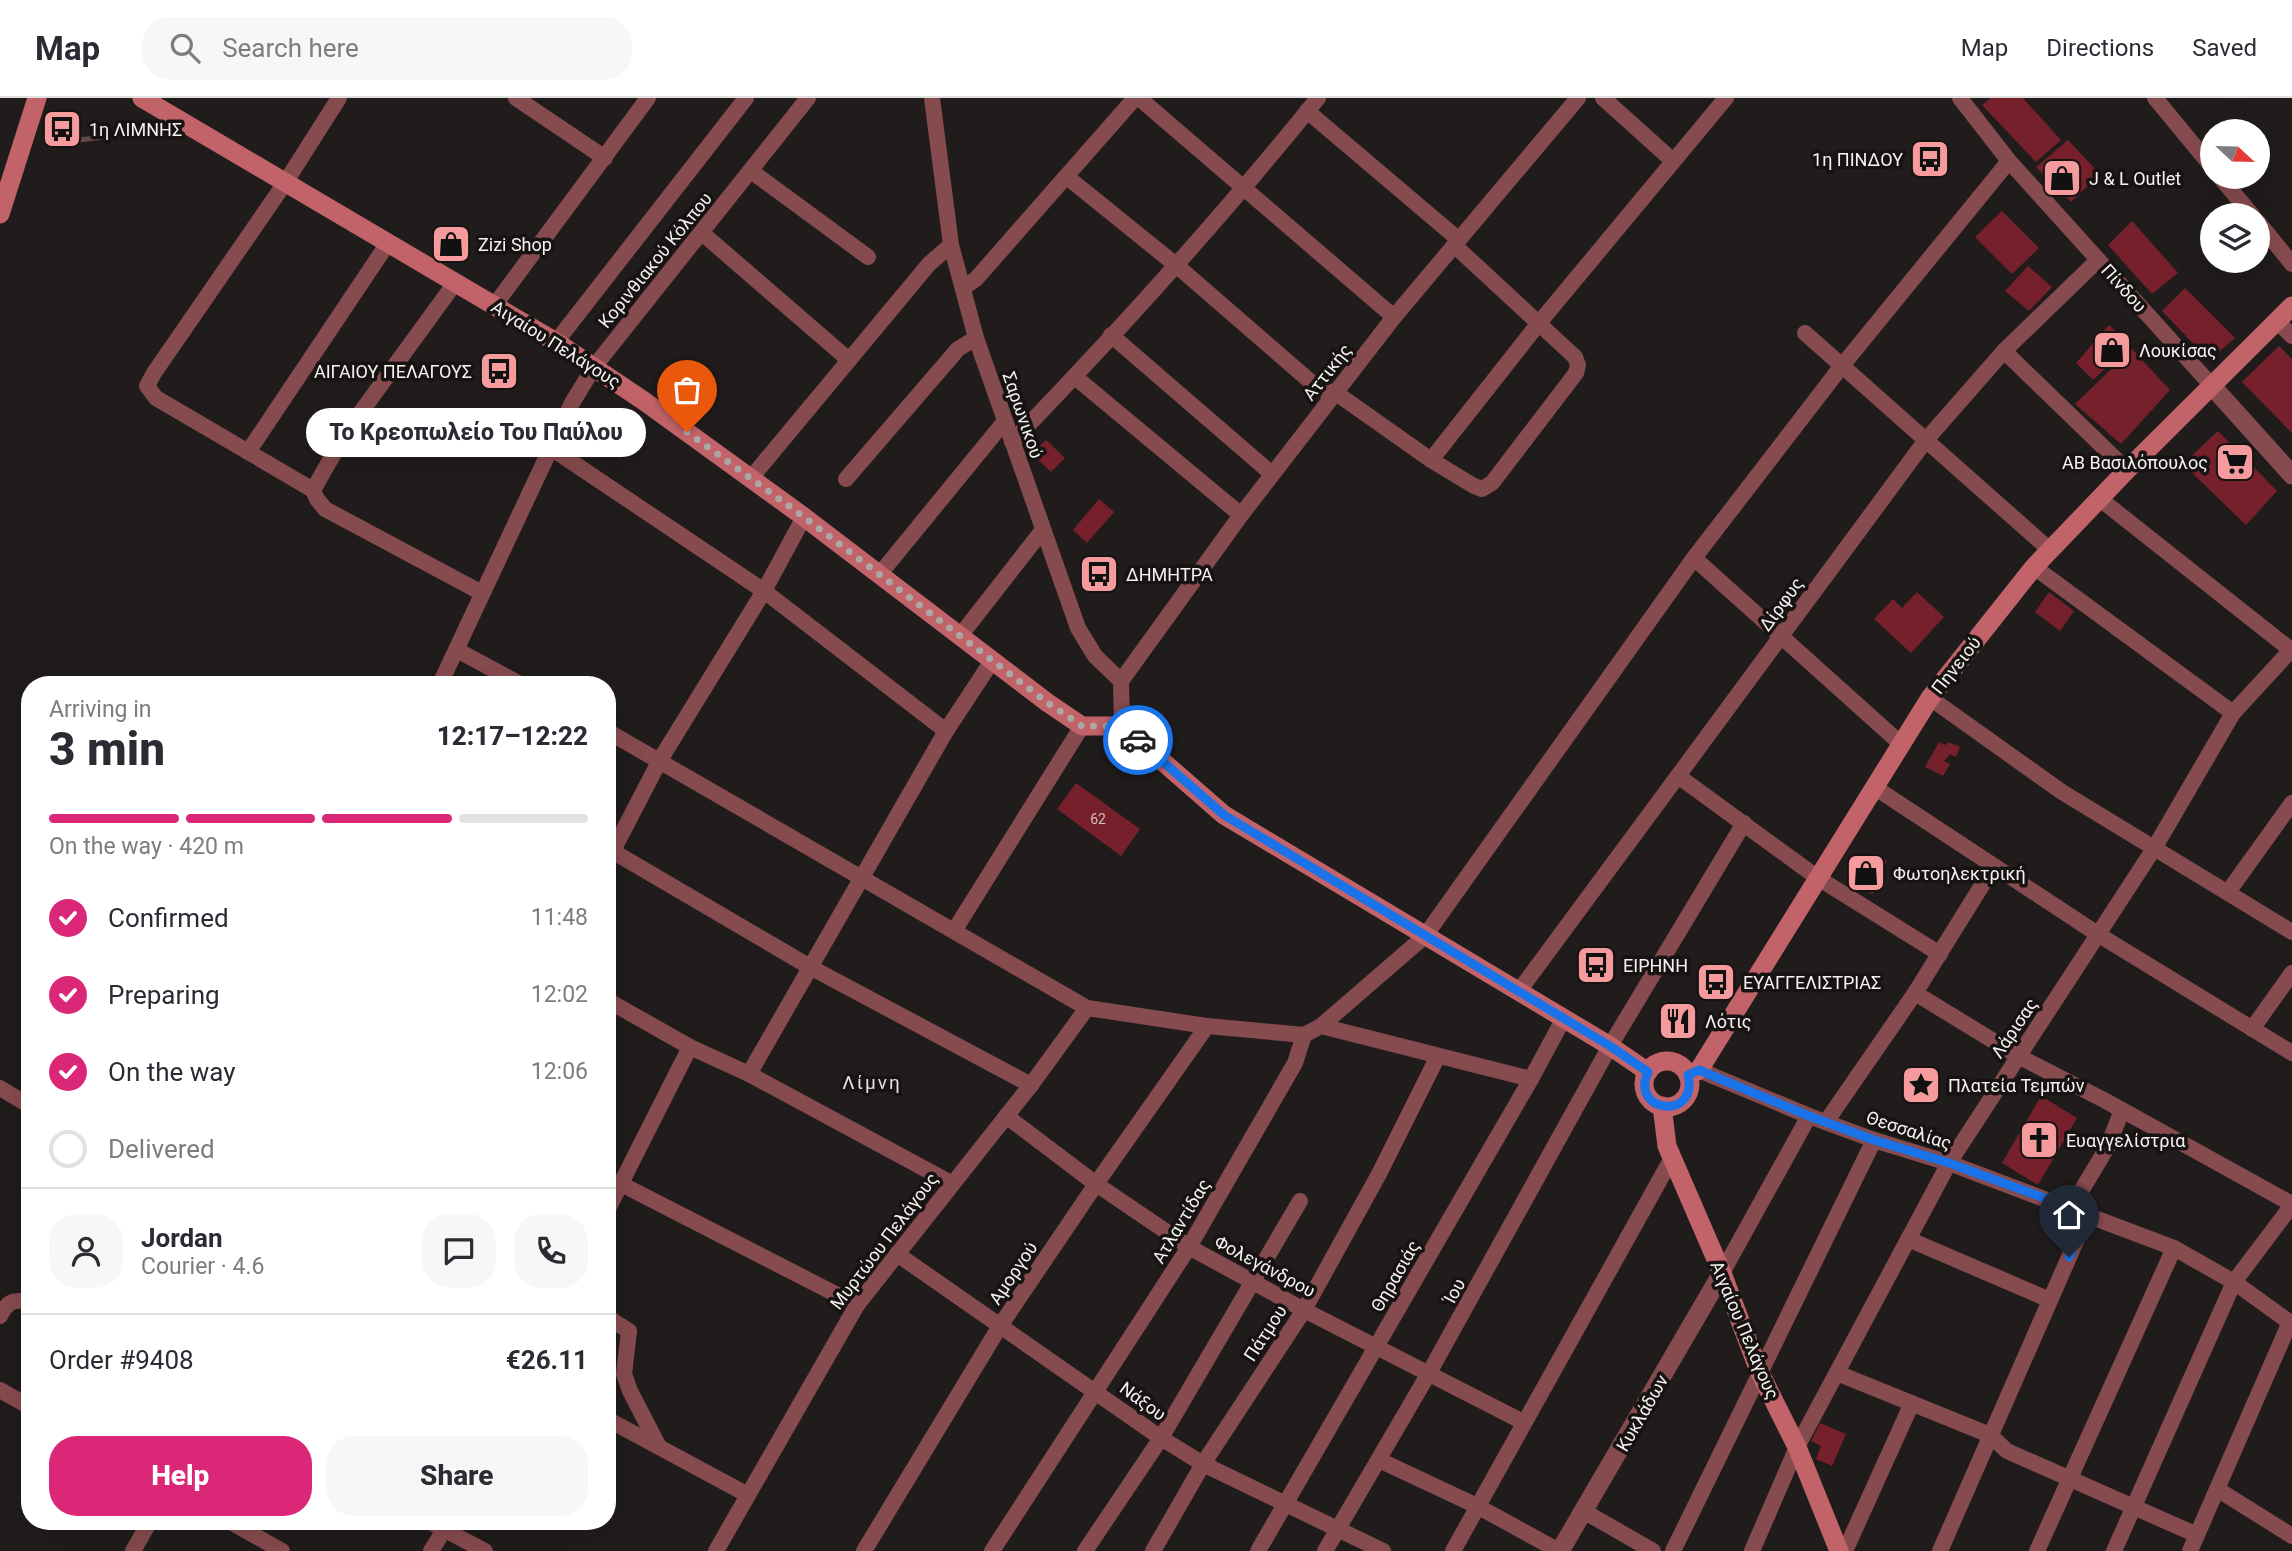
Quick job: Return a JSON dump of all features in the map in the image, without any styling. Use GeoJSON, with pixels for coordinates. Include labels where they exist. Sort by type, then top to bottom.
{"type":"FeatureCollection","features":[{"type":"Feature","properties":{"kind":"main road"},"geometry":{"type":"LineString","coordinates":[[0,214],[37,98]]}},
{"type":"Feature","properties":{"kind":"main road","name":"Αιγαίου Πελάγους"},"geometry":{"type":"LineString","coordinates":[[143,98],[594,367],[751,478],[1082,726]]}},
{"type":"Feature","properties":{"kind":"main road","name":"Πηνειού"},"geometry":{"type":"LineString","coordinates":[[1662,1106],[1670,1107],[1682,1101],[1690,1089],[1693,1072],[1930,698],[2034,567],[2292,306]]}},
{"type":"Feature","properties":{"kind":"main road"},"geometry":{"type":"LineString","coordinates":[[1082,726],[1122,726],[1224,815],[1564,1018],[1648,1072]]}},
{"type":"Feature","properties":{"kind":"main road"},"geometry":{"type":"LineString","coordinates":[[1662,1106],[1651,1100],[1645,1090],[1648,1072],[1657,1063],[1669,1061],[1693,1072]]}},
{"type":"Feature","properties":{"kind":"main road","name":"Αιγαίου Πελάγους"},"geometry":{"type":"LineString","coordinates":[[1662,1106],[1664,1136],[1672,1158],[1722,1273],[1759,1371],[1797,1447],[1839,1551]]}},
{"type":"Feature","properties":{"kind":"street"},"geometry":{"type":"LineString","coordinates":[[339,98],[285,183],[147,386],[156,398],[313,490],[326,509],[482,593]]}},
{"type":"Feature","properties":{"kind":"street"},"geometry":{"type":"LineString","coordinates":[[516,98],[606,158]]}},
{"type":"Feature","properties":{"kind":"street"},"geometry":{"type":"LineString","coordinates":[[494,306],[648,98]]}},
{"type":"Feature","properties":{"kind":"street"},"geometry":{"type":"LineString","coordinates":[[556,342],[746,98]]}},
{"type":"Feature","properties":{"kind":"street","name":"Κορινθιακού Κόλπου"},"geometry":{"type":"LineString","coordinates":[[444,676],[572,403],[594,367],[808,98]]}},
{"type":"Feature","properties":{"kind":"street","name":"Σαρωνικού"},"geometry":{"type":"LineString","coordinates":[[932,98],[951,245],[976,338],[1078,628],[1095,656],[1121,681]]}},
{"type":"Feature","properties":{"kind":"street"},"geometry":{"type":"LineString","coordinates":[[963,288],[976,279],[1137,98],[1394,317]]}},
{"type":"Feature","properties":{"kind":"street"},"geometry":{"type":"LineString","coordinates":[[1012,442],[1176,265],[1318,98]]}},
{"type":"Feature","properties":{"kind":"street","name":"Αττικής"},"geometry":{"type":"LineString","coordinates":[[1121,681],[1241,514],[1394,317],[1578,98]]}},
{"type":"Feature","properties":{"kind":"street"},"geometry":{"type":"LineString","coordinates":[[1603,98],[1673,161]]}},
{"type":"Feature","properties":{"kind":"street"},"geometry":{"type":"LineString","coordinates":[[1431,460],[1539,323],[1726,98]]}},
{"type":"Feature","properties":{"kind":"street","name":"Πίνδου"},"geometry":{"type":"LineString","coordinates":[[1960,98],[2009,161],[2292,475]]}},
{"type":"Feature","properties":{"kind":"street"},"geometry":{"type":"LineString","coordinates":[[2158,99],[2200,152]]}},
{"type":"Feature","properties":{"kind":"street"},"geometry":{"type":"LineString","coordinates":[[1067,177],[1176,265],[1318,389],[1336,393],[1431,460],[1482,489],[1492,483],[1576,373],[1578,365],[1575,357],[1456,242],[1307,111]]}},
{"type":"Feature","properties":{"kind":"street"},"geometry":{"type":"LineString","coordinates":[[616,737],[1087,1009],[1207,1026],[1304,1035],[1321,1026],[1425,936],[1693,558],[1842,367],[2009,161]]}},
{"type":"Feature","properties":{"kind":"street"},"geometry":{"type":"LineString","coordinates":[[751,171],[868,257]]}},
{"type":"Feature","properties":{"kind":"street"},"geometry":{"type":"LineString","coordinates":[[2230,189],[2242,203]]}},
{"type":"Feature","properties":{"kind":"street"},"geometry":{"type":"LineString","coordinates":[[702,233],[849,360]]}},
{"type":"Feature","properties":{"kind":"street"},"geometry":{"type":"LineString","coordinates":[[2270,237],[2292,264]]}},
{"type":"Feature","properties":{"kind":"street"},"geometry":{"type":"LineString","coordinates":[[248,452],[388,243]]}},
{"type":"Feature","properties":{"kind":"street"},"geometry":{"type":"LineString","coordinates":[[751,478],[929,264],[951,245]]}},
{"type":"Feature","properties":{"kind":"street","name":"Δίρφυς"},"geometry":{"type":"LineString","coordinates":[[1519,991],[1926,440],[2004,351],[2098,261]]}},
{"type":"Feature","properties":{"kind":"street"},"geometry":{"type":"LineString","coordinates":[[313,490],[345,434],[456,283]]}},
{"type":"Feature","properties":{"kind":"street"},"geometry":{"type":"LineString","coordinates":[[2277,321],[2292,336]]}},
{"type":"Feature","properties":{"kind":"street"},"geometry":{"type":"LineString","coordinates":[[1805,332],[2051,551]]}},
{"type":"Feature","properties":{"kind":"street"},"geometry":{"type":"LineString","coordinates":[[1111,335],[1272,474]]}},
{"type":"Feature","properties":{"kind":"street"},"geometry":{"type":"LineString","coordinates":[[846,479],[958,349],[976,338]]}},
{"type":"Feature","properties":{"kind":"street"},"geometry":{"type":"LineString","coordinates":[[2004,351],[2127,470]]}},
{"type":"Feature","properties":{"kind":"street"},"geometry":{"type":"LineString","coordinates":[[1075,377],[1241,514]]}},
{"type":"Feature","properties":{"kind":"street"},"geometry":{"type":"LineString","coordinates":[[879,575],[1005,421]]}},
{"type":"Feature","properties":{"kind":"street"},"geometry":{"type":"LineString","coordinates":[[551,448],[764,592],[946,731]]}},
{"type":"Feature","properties":{"kind":"street"},"geometry":{"type":"LineString","coordinates":[[2100,499],[2291,650]]}},
{"type":"Feature","properties":{"kind":"street"},"geometry":{"type":"LineString","coordinates":[[616,841],[660,760],[764,592],[804,517]]}},
{"type":"Feature","properties":{"kind":"street"},"geometry":{"type":"LineString","coordinates":[[960,636],[1042,531]]}},
{"type":"Feature","properties":{"kind":"street"},"geometry":{"type":"LineString","coordinates":[[1693,558],[1900,743]]}},
{"type":"Feature","properties":{"kind":"street"},"geometry":{"type":"LineString","coordinates":[[2034,567],[2233,713]]}},
{"type":"Feature","properties":{"kind":"street"},"geometry":{"type":"LineString","coordinates":[[457,650],[505,676]]}},
{"type":"Feature","properties":{"kind":"street","name":"Λάρισας"},"geometry":{"type":"LineString","coordinates":[[1752,1551],[1797,1447],[1949,1163],[2155,847],[2233,713],[2291,650]]}},
{"type":"Feature","properties":{"kind":"street"},"geometry":{"type":"LineString","coordinates":[[749,1074],[946,731],[992,661]]}},
{"type":"Feature","properties":{"kind":"street"},"geometry":{"type":"LineString","coordinates":[[1121,681],[1122,726]]}},
{"type":"Feature","properties":{"kind":"street"},"geometry":{"type":"LineString","coordinates":[[1930,698],[2062,792],[2292,932]]}},
{"type":"Feature","properties":{"kind":"street"},"geometry":{"type":"LineString","coordinates":[[954,931],[1082,726]]}},
{"type":"Feature","properties":{"kind":"street"},"geometry":{"type":"LineString","coordinates":[[1678,776],[1818,878],[1940,954]]}},
{"type":"Feature","properties":{"kind":"street"},"geometry":{"type":"LineString","coordinates":[[1874,787],[2099,935],[2292,1053]]}},
{"type":"Feature","properties":{"kind":"street"},"geometry":{"type":"LineString","coordinates":[[2228,892],[2292,803]]}},
{"type":"Feature","properties":{"kind":"street","name":"Ίου"},"geometry":{"type":"LineString","coordinates":[[1325,1551],[1429,1373],[1610,1046],[1744,823]]}},
{"type":"Feature","properties":{"kind":"street"},"geometry":{"type":"LineString","coordinates":[[616,858],[810,967],[1031,1085]]}},
{"type":"Feature","properties":{"kind":"street"},"geometry":{"type":"LineString","coordinates":[[1826,1122],[1940,954],[1994,866]]}},
{"type":"Feature","properties":{"kind":"street"},"geometry":{"type":"LineString","coordinates":[[2252,1029],[2292,973]]}},
{"type":"Feature","properties":{"kind":"street"},"geometry":{"type":"LineString","coordinates":[[1915,992],[2018,1056],[2122,1110],[2292,1205],[2234,1282],[2114,1551]]}},
{"type":"Feature","properties":{"kind":"street"},"geometry":{"type":"LineString","coordinates":[[616,1005],[690,1047],[749,1074],[951,1183]]}},
{"type":"Feature","properties":{"kind":"street","name":"Μυρτώου Πελάγους"},"geometry":{"type":"LineString","coordinates":[[716,1551],[857,1305],[1031,1085],[1087,1009]]}},
{"type":"Feature","properties":{"kind":"street","name":"Θηρασιάς"},"geometry":{"type":"LineString","coordinates":[[1258,1551],[1564,1018]]}},
{"type":"Feature","properties":{"kind":"street","name":"Αμοργού"},"geometry":{"type":"LineString","coordinates":[[864,1551],[1000,1326],[1207,1026]]}},
{"type":"Feature","properties":{"kind":"street"},"geometry":{"type":"LineString","coordinates":[[1321,1026],[1531,1079]]}},
{"type":"Feature","properties":{"kind":"street","name":"Ατλαντίδας"},"geometry":{"type":"LineString","coordinates":[[992,1551],[1189,1247],[1295,1063],[1304,1035]]}},
{"type":"Feature","properties":{"kind":"street"},"geometry":{"type":"LineString","coordinates":[[616,1194],[690,1047]]}},
{"type":"Feature","properties":{"kind":"street","name":"Πάτμου"},"geometry":{"type":"LineString","coordinates":[[1153,1551],[1203,1464],[1304,1310],[1379,1174],[1438,1056]]}},
{"type":"Feature","properties":{"kind":"street","name":"Θεσσαλίας"},"geometry":{"type":"LineString","coordinates":[[1693,1072],[1874,1140],[1949,1163],[2174,1248],[2234,1282],[2291,1323]]}},
{"type":"Feature","properties":{"kind":"street"},"geometry":{"type":"LineString","coordinates":[[0,1088],[21,1101]]}},
{"type":"Feature","properties":{"kind":"street"},"geometry":{"type":"LineString","coordinates":[[2071,1208],[2108,1146],[2122,1110]]}},
{"type":"Feature","properties":{"kind":"street","name":"Φολεγάνδρου"},"geometry":{"type":"LineString","coordinates":[[1006,1116],[1096,1184],[1189,1247],[1304,1310],[1523,1422]]}},
{"type":"Feature","properties":{"kind":"street"},"geometry":{"type":"LineString","coordinates":[[1722,1273],[1809,1116]]}},
{"type":"Feature","properties":{"kind":"street"},"geometry":{"type":"LineString","coordinates":[[1673,1551],[1874,1140]]}},
{"type":"Feature","properties":{"kind":"street"},"geometry":{"type":"LineString","coordinates":[[1453,1551],[1672,1158]]}},
{"type":"Feature","properties":{"kind":"street"},"geometry":{"type":"LineString","coordinates":[[621,1184],[857,1305]]}},
{"type":"Feature","properties":{"kind":"street"},"geometry":{"type":"LineString","coordinates":[[1085,1551],[1161,1438],[1300,1201]]}},
{"type":"Feature","properties":{"kind":"street"},"geometry":{"type":"LineString","coordinates":[[1940,1551],[2088,1214]]}},
{"type":"Feature","properties":{"kind":"street"},"geometry":{"type":"LineString","coordinates":[[1908,1239],[2050,1300]]}},
{"type":"Feature","properties":{"kind":"street"},"geometry":{"type":"LineString","coordinates":[[2037,1551],[2174,1248]]}},
{"type":"Feature","properties":{"kind":"street","name":"Νάξου"},"geometry":{"type":"LineString","coordinates":[[897,1254],[1161,1438],[1203,1464],[1382,1551]]}},
{"type":"Feature","properties":{"kind":"street","name":"Κυκλάδων"},"geometry":{"type":"LineString","coordinates":[[1560,1551],[1722,1273]]}},
{"type":"Feature","properties":{"kind":"street"},"geometry":{"type":"LineString","coordinates":[[3,1310],[16,1299],[21,1300]]}},
{"type":"Feature","properties":{"kind":"street"},"geometry":{"type":"LineString","coordinates":[[616,1323],[629,1331],[624,1374],[659,1447]]}},
{"type":"Feature","properties":{"kind":"street"},"geometry":{"type":"LineString","coordinates":[[2190,1551],[2291,1323]]}},
{"type":"Feature","properties":{"kind":"street"},"geometry":{"type":"LineString","coordinates":[[1837,1373],[1990,1435],[2007,1451],[2197,1535]]}},
{"type":"Feature","properties":{"kind":"street"},"geometry":{"type":"LineString","coordinates":[[0,1390],[21,1402]]}},
{"type":"Feature","properties":{"kind":"street"},"geometry":{"type":"LineString","coordinates":[[1845,1551],[1912,1403]]}},
{"type":"Feature","properties":{"kind":"street"},"geometry":{"type":"LineString","coordinates":[[616,1424],[748,1495]]}},
{"type":"Feature","properties":{"kind":"street"},"geometry":{"type":"LineString","coordinates":[[1379,1460],[1477,1506],[1560,1551]]}},
{"type":"Feature","properties":{"kind":"street"},"geometry":{"type":"LineString","coordinates":[[2217,1489],[2292,1536]]}},
{"type":"Feature","properties":{"kind":"street"},"geometry":{"type":"LineString","coordinates":[[1585,1512],[1653,1551]]}},
{"type":"Feature","properties":{"kind":"street"},"geometry":{"type":"LineString","coordinates":[[133,1551],[145,1530]]}},
{"type":"Feature","properties":{"kind":"street"},"geometry":{"type":"LineString","coordinates":[[245,1530],[282,1551]]}},
{"type":"Feature","properties":{"kind":"street"},"geometry":{"type":"LineString","coordinates":[[431,1551],[443,1530],[485,1551]]}},
{"type":"Feature","properties":{"kind":"building"},"geometry":{"type":"Polygon","coordinates":[[[1991,98],[2023,98],[2061,140],[2036,162],[1982,105],[1991,98]]]}},
{"type":"Feature","properties":{"kind":"building"},"geometry":{"type":"Polygon","coordinates":[[[2068,140],[2100,174],[2071,202],[2036,167],[2068,140]]]}},
{"type":"Feature","properties":{"kind":"building"},"geometry":{"type":"Polygon","coordinates":[[[2002,211],[2039,248],[2012,274],[1975,237],[2002,211]]]}},
{"type":"Feature","properties":{"kind":"building"},"geometry":{"type":"Polygon","coordinates":[[[2132,221],[2178,273],[2152,294],[2108,245],[2132,221]]]}},
{"type":"Feature","properties":{"kind":"building"},"geometry":{"type":"Polygon","coordinates":[[[2028,266],[2052,287],[2029,311],[2005,291],[2028,266]]]}},
{"type":"Feature","properties":{"kind":"building"},"geometry":{"type":"Polygon","coordinates":[[[2185,288],[2235,338],[2209,360],[2162,311],[2185,288]]]}},
{"type":"Feature","properties":{"kind":"building"},"geometry":{"type":"Polygon","coordinates":[[[2109,325],[2130,345],[2093,380],[2076,363],[2109,325]]]}},
{"type":"Feature","properties":{"kind":"building"},"geometry":{"type":"Polygon","coordinates":[[[2279,346],[2292,359],[2292,433],[2242,382],[2279,346]]]}},
{"type":"Feature","properties":{"kind":"building"},"geometry":{"type":"Polygon","coordinates":[[[2132,349],[2170,390],[2121,444],[2075,404],[2132,349]]]}},
{"type":"Feature","properties":{"kind":"building"},"geometry":{"type":"Polygon","coordinates":[[[2218,431],[2277,491],[2246,525],[2183,464],[2218,431]]]}},
{"type":"Feature","properties":{"kind":"building"},"geometry":{"type":"Polygon","coordinates":[[[1046,440],[1065,458],[1051,472],[1032,454],[1046,440]]]}},
{"type":"Feature","properties":{"kind":"building"},"geometry":{"type":"Polygon","coordinates":[[[1099,499],[1114,512],[1087,543],[1073,530],[1099,499]]]}},
{"type":"Feature","properties":{"kind":"building"},"geometry":{"type":"Polygon","coordinates":[[[1917,592],[1944,617],[1911,653],[1874,619],[1893,599],[1902,608],[1917,592]]]}},
{"type":"Feature","properties":{"kind":"building"},"geometry":{"type":"Polygon","coordinates":[[[2049,592],[2074,611],[2060,631],[2035,612],[2049,592]]]}},
{"type":"Feature","properties":{"kind":"building"},"geometry":{"type":"Polygon","coordinates":[[[1939,742],[1960,747],[1956,757],[1950,754],[1944,761],[1950,764],[1943,776],[1925,767],[1939,742]]]}},
{"type":"Feature","properties":{"kind":"building"},"geometry":{"type":"Polygon","coordinates":[[[1076,783],[1140,829],[1121,856],[1057,809],[1076,783]]]}},
{"type":"Feature","properties":{"kind":"building"},"geometry":{"type":"Polygon","coordinates":[[[1870,854],[1887,861],[1873,894],[1851,886],[1864,855],[1870,857],[1870,854]]]}},
{"type":"Feature","properties":{"kind":"building","name":"Ευαγγελίστρια"},"geometry":{"type":"Polygon","coordinates":[[[2041,1096],[2077,1118],[2038,1185],[2002,1163],[2041,1096]]]}},
{"type":"Feature","properties":{"kind":"building"},"geometry":{"type":"Polygon","coordinates":[[[1820,1423],[1846,1434],[1832,1466],[1816,1459],[1821,1446],[1811,1441],[1820,1423]]]}},
{"type":"Feature","properties":{"kind":"waterway"},"geometry":{"type":"LineString","coordinates":[[57,143],[156,130]]}},
{"type":"Feature","properties":{"kind":"way so far"},"geometry":{"type":"LineString","coordinates":[[687,432],[804,517],[1048,703],[1082,726],[1122,726],[1138,740]]}},
{"type":"Feature","properties":{"kind":"place","name":"1η ΛΙΜΝΗΣ"},"geometry":{"type":"Point","coordinates":[62,129]}},
{"type":"Feature","properties":{"kind":"place","name":"1η ΠΙΝΔΟΥ"},"geometry":{"type":"Point","coordinates":[1930,159]}},
{"type":"Feature","properties":{"kind":"place","name":"J & L Outlet"},"geometry":{"type":"Point","coordinates":[2062,178]}},
{"type":"Feature","properties":{"kind":"place","name":"Zizi Shop"},"geometry":{"type":"Point","coordinates":[451,244]}},
{"type":"Feature","properties":{"kind":"place","name":"Λουκίσας"},"geometry":{"type":"Point","coordinates":[2112,350]}},
{"type":"Feature","properties":{"kind":"place","name":"ΑΙΓΑΙΟΥ ΠΕΛΑΓΟΥΣ"},"geometry":{"type":"Point","coordinates":[499,371]}},
{"type":"Feature","properties":{"kind":"place","name":"Το Κρεοπωλείο Του Παύλου"},"geometry":{"type":"Point","coordinates":[687,432]}},
{"type":"Feature","properties":{"kind":"place","name":"ΑΒ Βασιλόπουλος"},"geometry":{"type":"Point","coordinates":[2235,462]}},
{"type":"Feature","properties":{"kind":"place","name":"ΔΗΜΗΤΡΑ"},"geometry":{"type":"Point","coordinates":[1099,574]}},
{"type":"Feature","properties":{"kind":"place","name":"Φωτοηλεκτρική"},"geometry":{"type":"Point","coordinates":[1866,873]}},
{"type":"Feature","properties":{"kind":"place","name":"ΕΙΡΗΝΗ"},"geometry":{"type":"Point","coordinates":[1596,965]}},
{"type":"Feature","properties":{"kind":"place","name":"ΕΥΑΓΓΕΛΙΣΤΡΙΑΣ"},"geometry":{"type":"Point","coordinates":[1716,982]}},
{"type":"Feature","properties":{"kind":"place","name":"Λότις"},"geometry":{"type":"Point","coordinates":[1678,1021]}},
{"type":"Feature","properties":{"kind":"place","name":"Πλατεία Τεμπών"},"geometry":{"type":"Point","coordinates":[1921,1085]}},
{"type":"Feature","properties":{"kind":"place","name":"Ευαγγελίστρια"},"geometry":{"type":"Point","coordinates":[2039,1140]}},
{"type":"Feature","properties":{"kind":"district","name":"Λίμνη"},"geometry":{"type":"Point","coordinates":[872,1082]}},
{"type":"Feature","properties":{"kind":"route"},"geometry":{"type":"LineString","coordinates":[[1138,740],[1224,815],[1610,1046],[1648,1072],[1645,1077],[1645,1090],[1647,1096],[1656,1104],[1670,1107],[1682,1101],[1690,1089],[1688,1075],[1699,1070],[1809,1116],[2088,1214],[2069,1257]]}}]}
